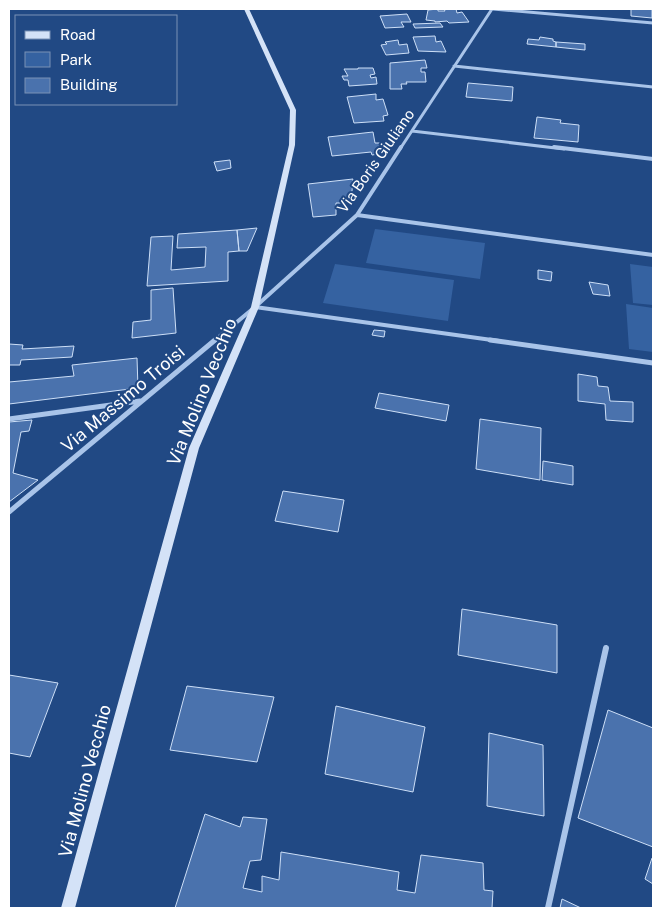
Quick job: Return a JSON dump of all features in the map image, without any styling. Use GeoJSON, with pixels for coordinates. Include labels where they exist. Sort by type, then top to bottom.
{"type":"FeatureCollection","features":[{"type":"Feature","properties":{"kind":"street","name":"Via Molino Vecchio"},"geometry":{"type":"LineString","coordinates":[[68,908],[194,448],[255,307],[292,145],[293,110],[246,9]]}},
{"type":"Feature","properties":{"kind":"street","name":"Via Boris Giuliano"},"geometry":{"type":"LineString","coordinates":[[255,307],[357,215],[492,9]]}},
{"type":"Feature","properties":{"kind":"street"},"geometry":{"type":"LineString","coordinates":[[492,9],[653,23]]}},
{"type":"Feature","properties":{"kind":"street"},"geometry":{"type":"LineString","coordinates":[[454,66],[653,87]]}},
{"type":"Feature","properties":{"kind":"street"},"geometry":{"type":"LineString","coordinates":[[412,131],[653,159]]}},
{"type":"Feature","properties":{"kind":"street"},"geometry":{"type":"LineString","coordinates":[[357,215],[653,255]]}},
{"type":"Feature","properties":{"kind":"street"},"geometry":{"type":"LineString","coordinates":[[255,307],[653,363]]}},
{"type":"Feature","properties":{"kind":"street","name":"Via Massimo Troisi"},"geometry":{"type":"LineString","coordinates":[[9,512],[255,307]]}},
{"type":"Feature","properties":{"kind":"street"},"geometry":{"type":"LineString","coordinates":[[9,419],[140,401]]}},
{"type":"Feature","properties":{"kind":"street"},"geometry":{"type":"LineString","coordinates":[[548,908],[606,648]]}},
{"type":"Feature","properties":{"kind":"green space"},"geometry":{"type":"Polygon","coordinates":[[[375,229],[485,243],[480,279],[366,263],[375,229]]]}},
{"type":"Feature","properties":{"kind":"green space"},"geometry":{"type":"Polygon","coordinates":[[[335,264],[454,280],[448,321],[323,303],[335,264]]]}},
{"type":"Feature","properties":{"kind":"green space"},"geometry":{"type":"Polygon","coordinates":[[[630,264],[653,267],[653,305],[633,303],[630,264]]]}},
{"type":"Feature","properties":{"kind":"green space"},"geometry":{"type":"Polygon","coordinates":[[[626,304],[653,308],[653,352],[629,349],[626,304]]]}},
{"type":"Feature","properties":{"kind":"building"},"geometry":{"type":"Polygon","coordinates":[[[438,9],[438,11],[445,11],[444,9],[456,9],[457,13],[462,12],[469,22],[449,23],[447,21],[435,22],[426,20],[428,10],[438,9]]]}},
{"type":"Feature","properties":{"kind":"building"},"geometry":{"type":"Polygon","coordinates":[[[631,9],[652,9],[652,18],[631,16],[631,9]]]}},
{"type":"Feature","properties":{"kind":"building"},"geometry":{"type":"Polygon","coordinates":[[[407,14],[411,22],[401,22],[404,27],[385,28],[380,16],[407,14]]]}},
{"type":"Feature","properties":{"kind":"building"},"geometry":{"type":"Polygon","coordinates":[[[440,23],[443,27],[415,28],[413,24],[440,23]]]}},
{"type":"Feature","properties":{"kind":"building"},"geometry":{"type":"Polygon","coordinates":[[[435,36],[436,42],[441,41],[446,52],[418,51],[413,37],[435,36]]]}},
{"type":"Feature","properties":{"kind":"building"},"geometry":{"type":"Polygon","coordinates":[[[540,37],[553,39],[556,42],[556,47],[527,44],[528,39],[539,40],[540,37]]]}},
{"type":"Feature","properties":{"kind":"building"},"geometry":{"type":"Polygon","coordinates":[[[398,40],[399,45],[407,44],[409,53],[386,55],[381,45],[387,44],[385,42],[398,40]]]}},
{"type":"Feature","properties":{"kind":"building"},"geometry":{"type":"Polygon","coordinates":[[[556,42],[585,44],[585,50],[556,47],[556,42]]]}},
{"type":"Feature","properties":{"kind":"building"},"geometry":{"type":"Polygon","coordinates":[[[425,60],[427,68],[421,68],[421,72],[425,72],[426,82],[406,82],[407,84],[401,84],[402,89],[390,89],[390,63],[425,60]]]}},
{"type":"Feature","properties":{"kind":"building"},"geometry":{"type":"Polygon","coordinates":[[[373,68],[375,74],[370,75],[371,78],[376,77],[377,84],[349,86],[348,80],[344,80],[342,76],[348,76],[344,69],[373,68]]]}},
{"type":"Feature","properties":{"kind":"building"},"geometry":{"type":"Polygon","coordinates":[[[468,83],[513,87],[512,101],[466,97],[468,83]]]}},
{"type":"Feature","properties":{"kind":"building"},"geometry":{"type":"Polygon","coordinates":[[[376,94],[376,100],[383,99],[388,115],[383,116],[384,121],[354,123],[347,97],[376,94]]]}},
{"type":"Feature","properties":{"kind":"building"},"geometry":{"type":"Polygon","coordinates":[[[537,117],[561,120],[560,123],[579,125],[578,142],[534,138],[537,117]]]}},
{"type":"Feature","properties":{"kind":"building"},"geometry":{"type":"Polygon","coordinates":[[[373,132],[375,143],[381,143],[379,154],[372,155],[371,152],[332,156],[328,137],[373,132]]]}},
{"type":"Feature","properties":{"kind":"building"},"geometry":{"type":"Polygon","coordinates":[[[230,160],[231,168],[217,171],[214,162],[230,160]]]}},
{"type":"Feature","properties":{"kind":"building"},"geometry":{"type":"Polygon","coordinates":[[[353,179],[352,191],[345,203],[336,203],[336,215],[313,217],[308,184],[353,179]]]}},
{"type":"Feature","properties":{"kind":"building"},"geometry":{"type":"Polygon","coordinates":[[[257,228],[247,251],[239,251],[237,230],[257,228]]]}},
{"type":"Feature","properties":{"kind":"building"},"geometry":{"type":"Polygon","coordinates":[[[237,230],[239,251],[228,252],[228,281],[147,286],[151,237],[173,236],[171,270],[205,267],[206,247],[177,248],[178,234],[237,230]]]}},
{"type":"Feature","properties":{"kind":"building"},"geometry":{"type":"Polygon","coordinates":[[[538,270],[552,272],[551,281],[538,279],[538,270]]]}},
{"type":"Feature","properties":{"kind":"building"},"geometry":{"type":"Polygon","coordinates":[[[589,282],[608,285],[610,296],[593,294],[589,282]]]}},
{"type":"Feature","properties":{"kind":"building"},"geometry":{"type":"Polygon","coordinates":[[[173,288],[176,333],[132,338],[133,322],[151,320],[151,290],[173,288]]]}},
{"type":"Feature","properties":{"kind":"building"},"geometry":{"type":"Polygon","coordinates":[[[374,330],[385,331],[384,337],[372,335],[374,330]]]}},
{"type":"Feature","properties":{"kind":"building"},"geometry":{"type":"Polygon","coordinates":[[[9,344],[23,345],[22,349],[74,346],[72,357],[21,360],[20,365],[9,365],[9,344]]]}},
{"type":"Feature","properties":{"kind":"building"},"geometry":{"type":"Polygon","coordinates":[[[137,358],[138,388],[9,404],[9,382],[74,376],[72,365],[137,358]]]}},
{"type":"Feature","properties":{"kind":"building"},"geometry":{"type":"Polygon","coordinates":[[[578,374],[597,377],[598,386],[608,387],[610,401],[633,402],[633,422],[606,420],[605,404],[578,401],[578,374]]]}},
{"type":"Feature","properties":{"kind":"building"},"geometry":{"type":"Polygon","coordinates":[[[379,393],[449,405],[446,421],[375,408],[379,393]]]}},
{"type":"Feature","properties":{"kind":"building"},"geometry":{"type":"Polygon","coordinates":[[[480,419],[541,428],[540,480],[476,469],[480,419]]]}},
{"type":"Feature","properties":{"kind":"building"},"geometry":{"type":"Polygon","coordinates":[[[32,420],[29,431],[21,432],[13,473],[38,480],[9,502],[9,422],[32,420]]]}},
{"type":"Feature","properties":{"kind":"building"},"geometry":{"type":"Polygon","coordinates":[[[543,461],[573,466],[573,485],[542,480],[543,461]]]}},
{"type":"Feature","properties":{"kind":"building"},"geometry":{"type":"Polygon","coordinates":[[[283,491],[344,500],[338,532],[275,521],[283,491]]]}},
{"type":"Feature","properties":{"kind":"building"},"geometry":{"type":"Polygon","coordinates":[[[462,609],[557,625],[557,673],[458,655],[462,609]]]}},
{"type":"Feature","properties":{"kind":"building"},"geometry":{"type":"Polygon","coordinates":[[[9,675],[58,683],[30,757],[9,753],[9,675]]]}},
{"type":"Feature","properties":{"kind":"building"},"geometry":{"type":"Polygon","coordinates":[[[187,686],[274,697],[257,762],[170,750],[187,686]]]}},
{"type":"Feature","properties":{"kind":"building"},"geometry":{"type":"Polygon","coordinates":[[[336,706],[425,727],[413,792],[325,774],[336,706]]]}},
{"type":"Feature","properties":{"kind":"building"},"geometry":{"type":"Polygon","coordinates":[[[608,710],[653,728],[653,847],[578,818],[608,710]]]}},
{"type":"Feature","properties":{"kind":"building"},"geometry":{"type":"Polygon","coordinates":[[[489,733],[543,745],[544,816],[487,806],[489,733]]]}},
{"type":"Feature","properties":{"kind":"building"},"geometry":{"type":"Polygon","coordinates":[[[205,814],[240,827],[243,817],[267,819],[261,860],[250,861],[243,888],[262,892],[262,876],[279,880],[281,852],[399,872],[397,890],[415,893],[421,855],[483,863],[484,890],[493,891],[492,908],[175,908],[205,814]]]}},
{"type":"Feature","properties":{"kind":"building"},"geometry":{"type":"Polygon","coordinates":[[[653,859],[653,884],[645,879],[653,859]]]}},
{"type":"Feature","properties":{"kind":"building"},"geometry":{"type":"Polygon","coordinates":[[[562,899],[581,908],[560,908],[562,899]]]}}]}
